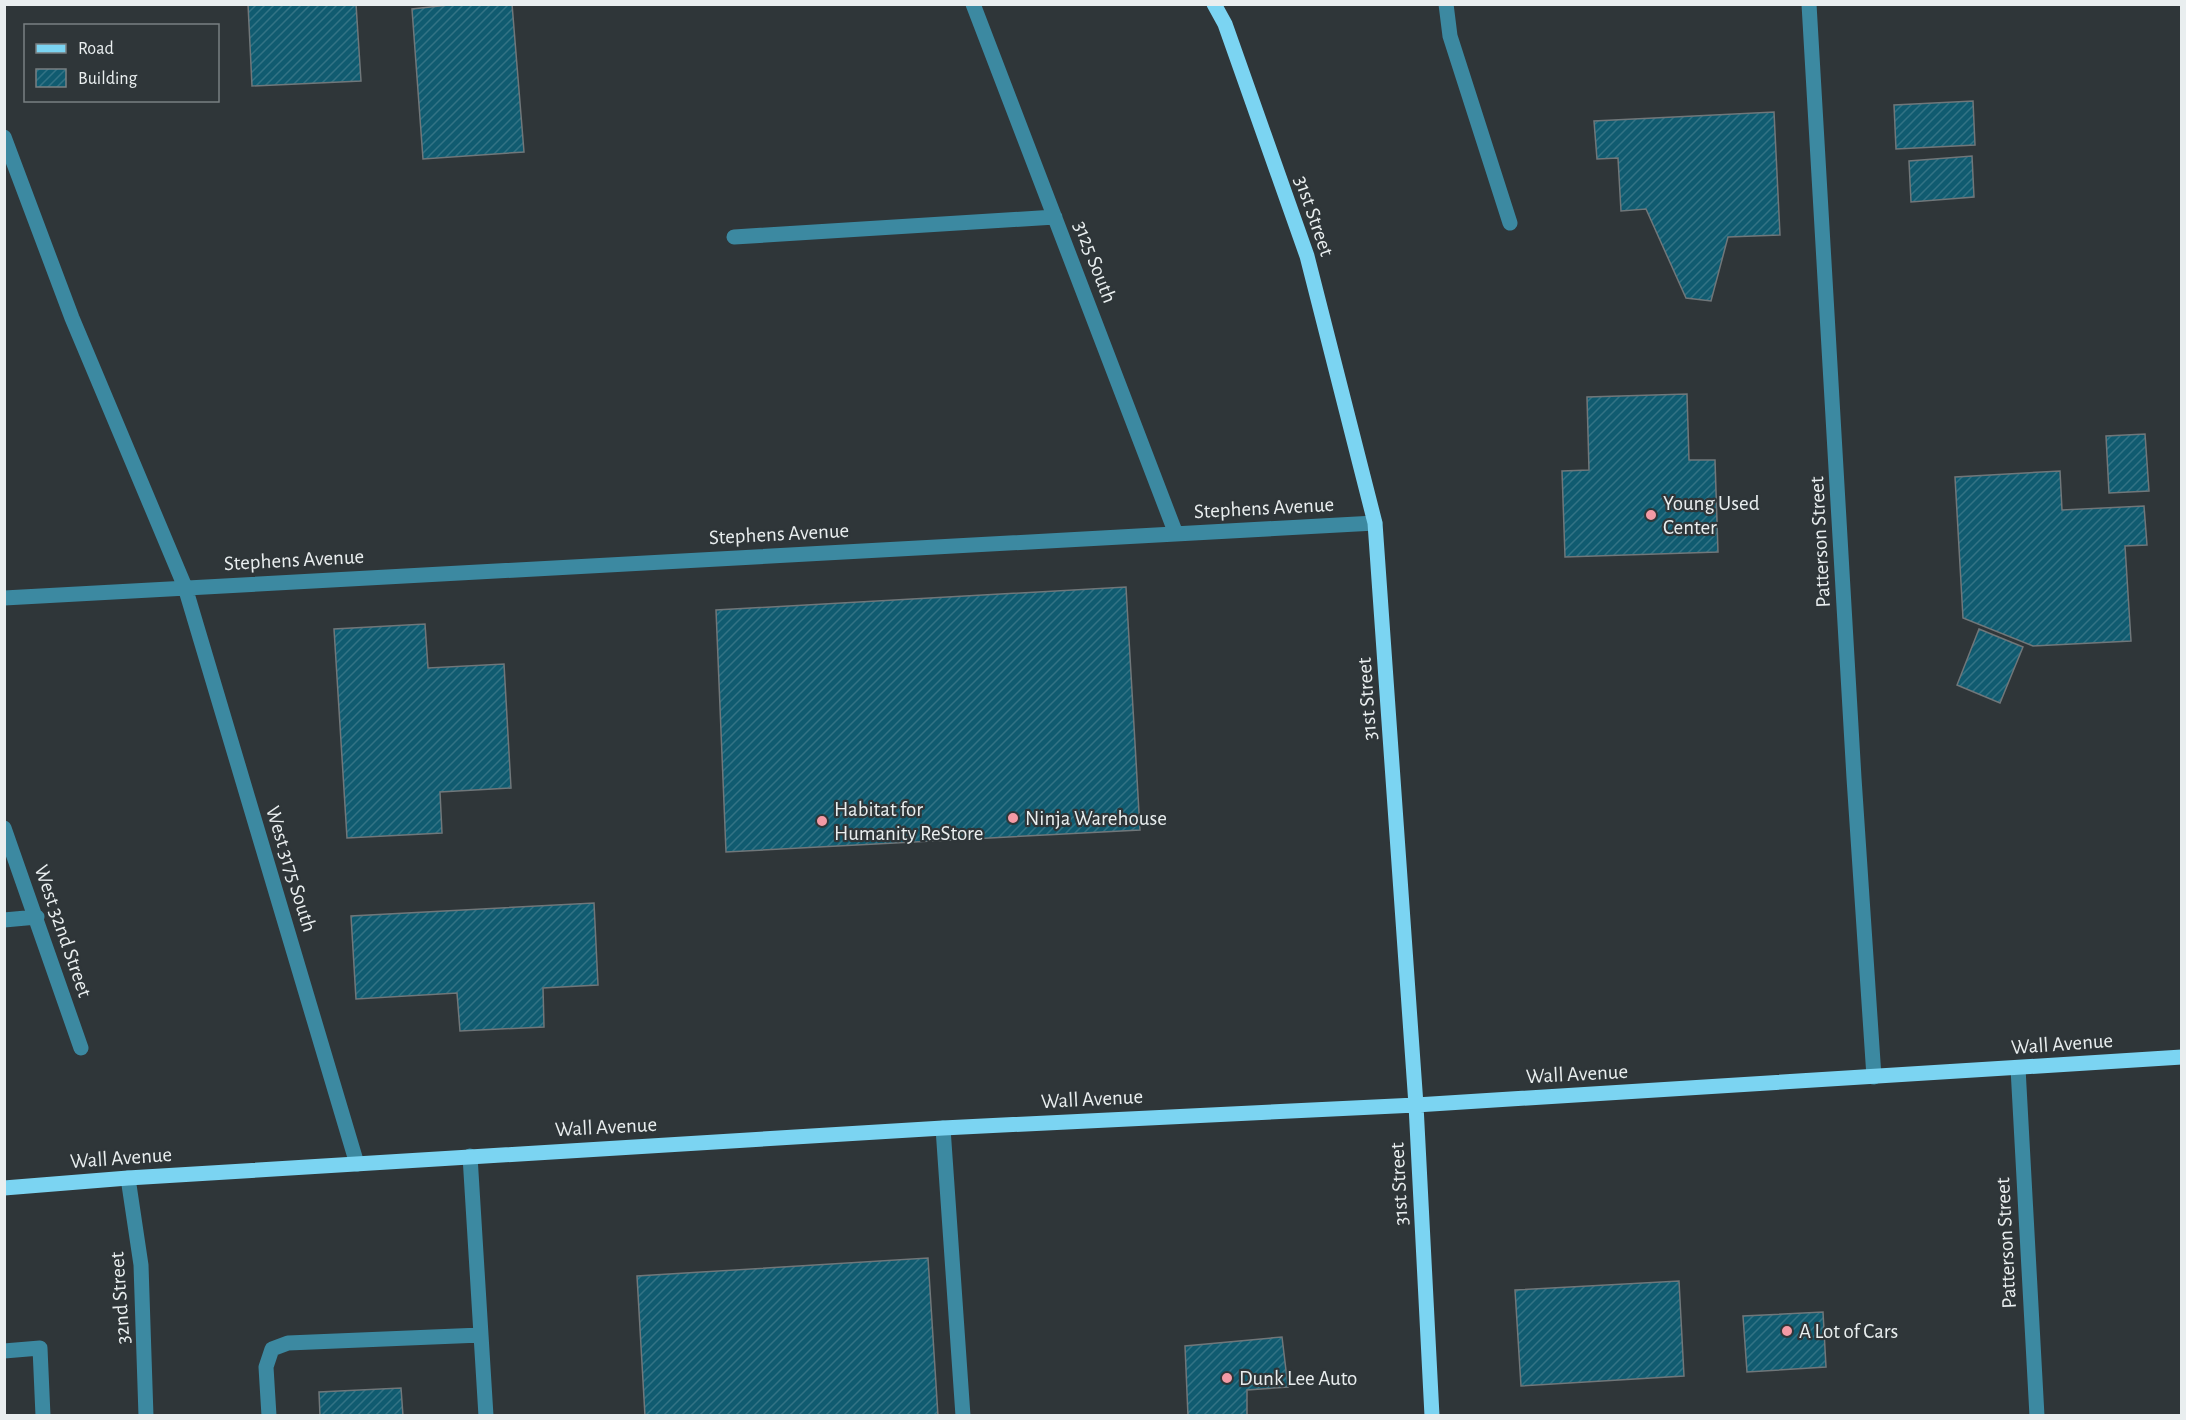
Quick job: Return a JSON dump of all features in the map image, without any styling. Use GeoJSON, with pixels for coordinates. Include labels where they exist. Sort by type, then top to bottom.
{"type":"FeatureCollection","features":[{"type":"Feature","properties":{"kind":"main road","name":"31st Street"},"geometry":{"type":"LineString","coordinates":[[1214,4],[1225,24],[1307,256],[1375,523],[1416,1104],[1432,1416]]}},
{"type":"Feature","properties":{"kind":"main road","name":"Wall Avenue"},"geometry":{"type":"LineString","coordinates":[[4,1188],[470,1156],[944,1128],[1416,1104],[2181,1057]]}},
{"type":"Feature","properties":{"kind":"street","name":"3125 South"},"geometry":{"type":"LineString","coordinates":[[973,4],[1176,534]]}},
{"type":"Feature","properties":{"kind":"street"},"geometry":{"type":"LineString","coordinates":[[1446,4],[1450,36],[1510,223]]}},
{"type":"Feature","properties":{"kind":"street","name":"Patterson Street"},"geometry":{"type":"LineString","coordinates":[[1809,4],[1854,778],[1874,1077]]}},
{"type":"Feature","properties":{"kind":"street","name":"West 3175 South"},"geometry":{"type":"LineString","coordinates":[[4,138],[72,318],[185,587],[357,1164]]}},
{"type":"Feature","properties":{"kind":"street"},"geometry":{"type":"LineString","coordinates":[[734,237],[1055,217]]}},
{"type":"Feature","properties":{"kind":"street","name":"Stephens Avenue"},"geometry":{"type":"LineString","coordinates":[[4,597],[1375,523]]}},
{"type":"Feature","properties":{"kind":"street","name":"West 32nd Street"},"geometry":{"type":"LineString","coordinates":[[4,828],[81,1048]]}},
{"type":"Feature","properties":{"kind":"street"},"geometry":{"type":"LineString","coordinates":[[4,920],[37,917]]}},
{"type":"Feature","properties":{"kind":"street","name":"Patterson Street"},"geometry":{"type":"LineString","coordinates":[[2018,1068],[2037,1416]]}},
{"type":"Feature","properties":{"kind":"street"},"geometry":{"type":"LineString","coordinates":[[944,1128],[963,1416]]}},
{"type":"Feature","properties":{"kind":"street"},"geometry":{"type":"LineString","coordinates":[[470,1156],[486,1416]]}},
{"type":"Feature","properties":{"kind":"street","name":"32nd Street"},"geometry":{"type":"LineString","coordinates":[[128,1178],[141,1265],[146,1416]]}},
{"type":"Feature","properties":{"kind":"street"},"geometry":{"type":"LineString","coordinates":[[269,1416],[266,1367],[272,1349],[288,1343],[481,1335]]}},
{"type":"Feature","properties":{"kind":"street"},"geometry":{"type":"LineString","coordinates":[[4,1351],[40,1348],[43,1416]]}},
{"type":"Feature","properties":{"kind":"building"},"geometry":{"type":"Polygon","coordinates":[[[248,4],[356,4],[361,81],[252,86],[248,4]]]}},
{"type":"Feature","properties":{"kind":"building"},"geometry":{"type":"Polygon","coordinates":[[[458,4],[512,4],[524,152],[423,159],[412,9],[458,4]]]}},
{"type":"Feature","properties":{"kind":"building"},"geometry":{"type":"Polygon","coordinates":[[[1973,101],[1975,145],[1896,149],[1894,105],[1973,101]]]}},
{"type":"Feature","properties":{"kind":"building"},"geometry":{"type":"Polygon","coordinates":[[[1774,112],[1780,235],[1728,237],[1711,301],[1686,298],[1646,209],[1621,211],[1618,158],[1597,159],[1594,121],[1774,112]]]}},
{"type":"Feature","properties":{"kind":"building"},"geometry":{"type":"Polygon","coordinates":[[[1972,156],[1974,197],[1911,202],[1909,161],[1972,156]]]}},
{"type":"Feature","properties":{"kind":"building"},"geometry":{"type":"Polygon","coordinates":[[[1687,394],[1689,460],[1715,460],[1718,552],[1565,557],[1562,471],[1589,470],[1587,397],[1687,394]]]}},
{"type":"Feature","properties":{"kind":"building"},"geometry":{"type":"Polygon","coordinates":[[[2145,434],[2149,491],[2109,493],[2106,436],[2145,434]]]}},
{"type":"Feature","properties":{"kind":"building"},"geometry":{"type":"Polygon","coordinates":[[[2060,471],[2062,510],[2144,506],[2147,545],[2125,546],[2131,641],[2033,646],[1963,618],[1955,477],[2060,471]]]}},
{"type":"Feature","properties":{"kind":"building"},"geometry":{"type":"Polygon","coordinates":[[[1126,587],[1140,830],[726,852],[716,610],[1126,587]]]}},
{"type":"Feature","properties":{"kind":"building"},"geometry":{"type":"Polygon","coordinates":[[[425,624],[428,668],[504,664],[511,788],[440,792],[442,833],[347,838],[334,629],[425,624]]]}},
{"type":"Feature","properties":{"kind":"building"},"geometry":{"type":"Polygon","coordinates":[[[1979,629],[2023,647],[2000,703],[1957,685],[1979,629]]]}},
{"type":"Feature","properties":{"kind":"building"},"geometry":{"type":"Polygon","coordinates":[[[594,903],[598,985],[543,988],[544,1027],[460,1031],[457,993],[356,999],[351,916],[594,903]]]}},
{"type":"Feature","properties":{"kind":"building"},"geometry":{"type":"Polygon","coordinates":[[[928,1258],[938,1416],[645,1416],[637,1276],[928,1258]]]}},
{"type":"Feature","properties":{"kind":"building"},"geometry":{"type":"Polygon","coordinates":[[[1679,1281],[1684,1376],[1521,1386],[1515,1290],[1679,1281]]]}},
{"type":"Feature","properties":{"kind":"building"},"geometry":{"type":"Polygon","coordinates":[[[1823,1312],[1826,1367],[1747,1372],[1743,1316],[1823,1312]]]}},
{"type":"Feature","properties":{"kind":"building"},"geometry":{"type":"Polygon","coordinates":[[[1282,1337],[1288,1387],[1247,1390],[1247,1416],[1188,1416],[1185,1346],[1282,1337]]]}},
{"type":"Feature","properties":{"kind":"building"},"geometry":{"type":"Polygon","coordinates":[[[401,1388],[403,1416],[320,1416],[319,1392],[401,1388]]]}},
{"type":"Feature","properties":{"kind":"place","name":"Young Used Center"},"geometry":{"type":"Point","coordinates":[1651,515]}},
{"type":"Feature","properties":{"kind":"place","name":"Ninja Warehouse"},"geometry":{"type":"Point","coordinates":[1013,818]}},
{"type":"Feature","properties":{"kind":"place","name":"Habitat for Humanity ReStore"},"geometry":{"type":"Point","coordinates":[822,821]}},
{"type":"Feature","properties":{"kind":"place","name":"A Lot of Cars"},"geometry":{"type":"Point","coordinates":[1787,1331]}},
{"type":"Feature","properties":{"kind":"place","name":"Dunk Lee Auto"},"geometry":{"type":"Point","coordinates":[1227,1378]}}]}
